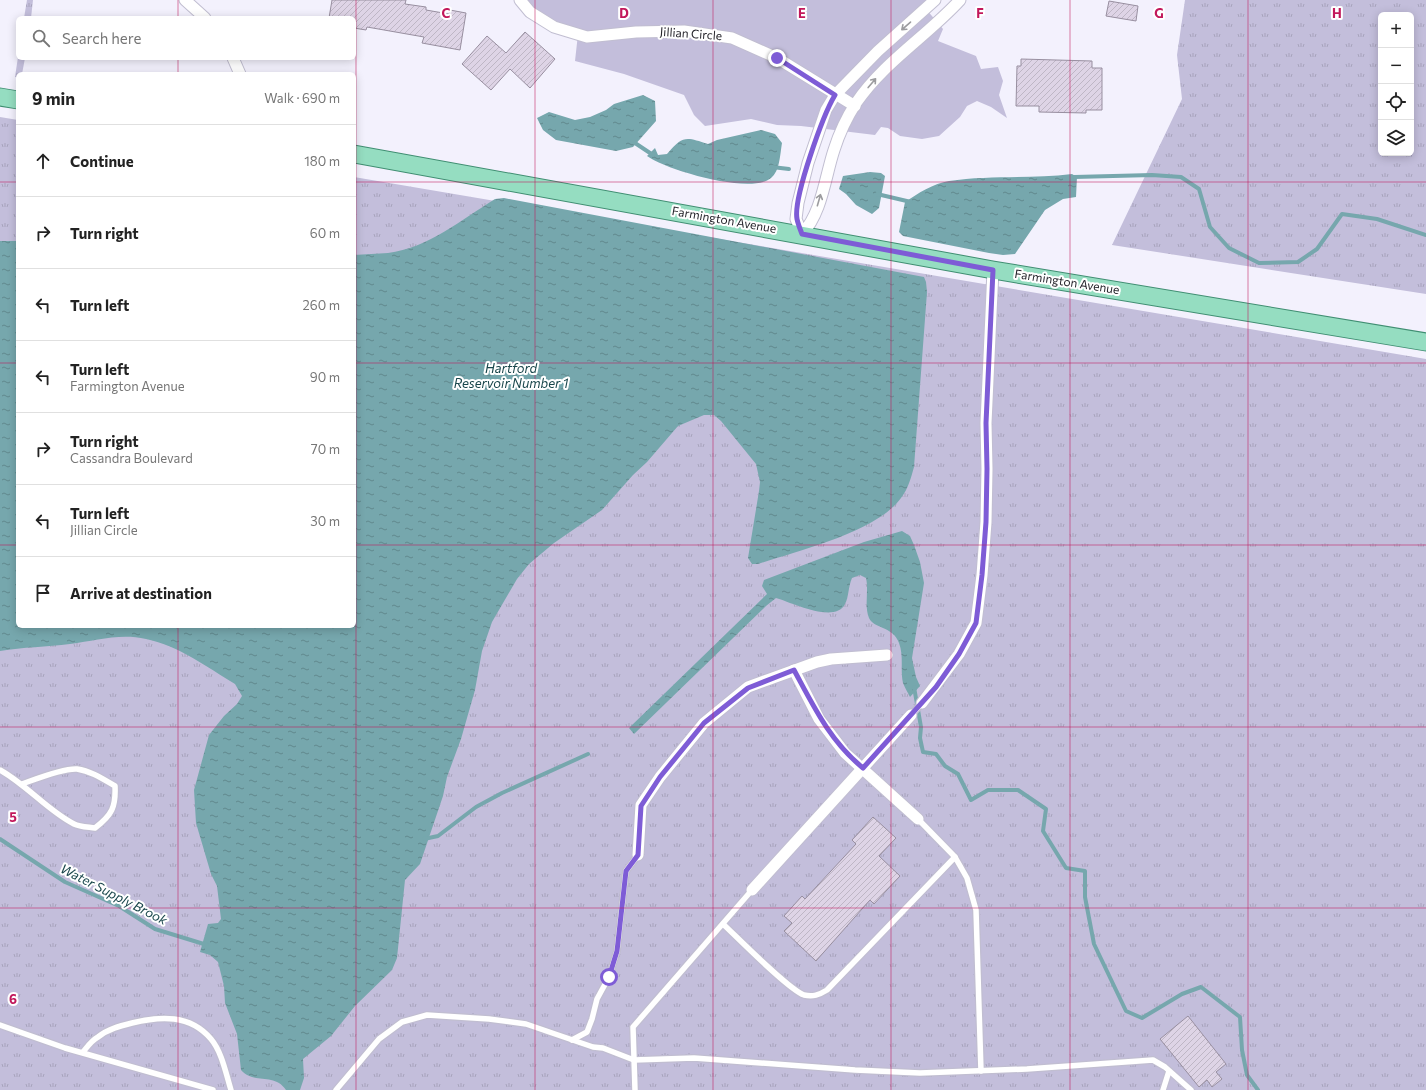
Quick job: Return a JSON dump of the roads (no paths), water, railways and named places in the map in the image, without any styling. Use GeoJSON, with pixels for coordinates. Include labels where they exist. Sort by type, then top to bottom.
{"type":"FeatureCollection","features":[{"type":"Feature","properties":{"kind":"main road"},"geometry":{"type":"LineString","coordinates":[[0,98],[16,100]]}},
{"type":"Feature","properties":{"kind":"main road","name":"Farmington Avenue"},"geometry":{"type":"LineString","coordinates":[[356,154],[802,234],[993,270],[1426,342]]}},
{"type":"Feature","properties":{"kind":"street"},"geometry":{"type":"LineString","coordinates":[[185,0],[203,16]]}},
{"type":"Feature","properties":{"kind":"street","name":"Jillian Circle"},"geometry":{"type":"LineString","coordinates":[[520,0],[530,12],[554,27],[587,37],[636,32],[684,32],[732,38],[777,58],[855,106]]}},
{"type":"Feature","properties":{"kind":"street"},"geometry":{"type":"LineString","coordinates":[[935,0],[878,51],[835,95],[826,110],[808,163],[798,203],[796,218],[802,234],[816,215],[834,148],[855,106],[873,81],[960,0]]}},
{"type":"Feature","properties":{"kind":"street"},"geometry":{"type":"LineString","coordinates":[[234,60],[239,72]]}},
{"type":"Feature","properties":{"kind":"street"},"geometry":{"type":"LineString","coordinates":[[922,703],[959,654],[976,623],[982,575],[986,522],[986,423],[993,270]]}},
{"type":"Feature","properties":{"kind":"street"},"geometry":{"type":"LineString","coordinates":[[638,855],[641,806],[660,777],[704,723],[748,688],[794,670],[831,659],[888,655]]}},
{"type":"Feature","properties":{"kind":"street"},"geometry":{"type":"LineString","coordinates":[[794,670],[819,719],[845,754],[863,768],[918,819]]}},
{"type":"Feature","properties":{"kind":"street"},"geometry":{"type":"LineString","coordinates":[[752,890],[911,715]]}},
{"type":"Feature","properties":{"kind":"lane"},"geometry":{"type":"LineString","coordinates":[[911,715],[922,703]]}},
{"type":"Feature","properties":{"kind":"lane"},"geometry":{"type":"LineString","coordinates":[[0,770],[22,784],[51,808],[75,824],[95,828],[109,817],[116,800],[115,786],[96,774],[76,769],[22,784]]}},
{"type":"Feature","properties":{"kind":"lane"},"geometry":{"type":"LineString","coordinates":[[918,819],[955,857],[968,878],[976,910],[981,1071]]}},
{"type":"Feature","properties":{"kind":"lane"},"geometry":{"type":"LineString","coordinates":[[572,1040],[587,1032],[597,999],[609,977],[617,951],[626,871],[638,855]]}},
{"type":"Feature","properties":{"kind":"lane"},"geometry":{"type":"LineString","coordinates":[[723,924],[789,985],[802,994],[818,995],[827,990],[955,857]]}},
{"type":"Feature","properties":{"kind":"lane"},"geometry":{"type":"LineString","coordinates":[[635,1090],[633,1027],[752,890]]}},
{"type":"Feature","properties":{"kind":"lane"},"geometry":{"type":"LineString","coordinates":[[336,1090],[379,1039],[402,1022],[426,1015],[489,1019],[526,1024],[593,1047],[603,1048],[634,1060],[694,1058],[779,1066],[920,1073],[1026,1070],[1153,1060],[1169,1071],[1191,1090]]}},
{"type":"Feature","properties":{"kind":"lane"},"geometry":{"type":"LineString","coordinates":[[83,1052],[97,1037],[116,1027],[158,1018],[176,1019],[194,1025],[212,1039],[223,1062],[231,1090]]}},
{"type":"Feature","properties":{"kind":"lane"},"geometry":{"type":"LineString","coordinates":[[0,1025],[65,1048],[214,1090]]}},
{"type":"Feature","properties":{"kind":"lane"},"geometry":{"type":"LineString","coordinates":[[1163,1090],[1169,1071]]}},
{"type":"Feature","properties":{"kind":"water"},"geometry":{"type":"Polygon","coordinates":[[[643,95],[655,101],[656,121],[633,147],[616,151],[556,140],[543,130],[537,118],[549,112],[575,120],[590,117],[606,110],[614,104],[643,95]]]}},
{"type":"Feature","properties":{"kind":"water"},"geometry":{"type":"Polygon","coordinates":[[[761,130],[775,134],[782,143],[779,162],[774,175],[761,183],[746,184],[709,179],[672,168],[647,156],[655,148],[658,155],[667,154],[677,143],[685,139],[708,144],[717,140],[761,130]]]}},
{"type":"Feature","properties":{"kind":"water"},"geometry":{"type":"Polygon","coordinates":[[[870,172],[881,173],[885,176],[879,208],[872,214],[856,205],[839,189],[843,176],[870,172]]]}},
{"type":"Feature","properties":{"kind":"water"},"geometry":{"type":"Polygon","coordinates":[[[1072,174],[1077,177],[1076,197],[1063,199],[1045,210],[1015,254],[1003,255],[989,253],[903,236],[899,232],[905,202],[920,192],[937,184],[964,179],[1072,174]]]}},
{"type":"Feature","properties":{"kind":"water","name":"Hartford Reservoir Number 1"},"geometry":{"type":"Polygon","coordinates":[[[504,198],[924,277],[927,292],[914,467],[907,487],[901,498],[890,510],[874,521],[835,539],[758,564],[752,564],[748,558],[760,482],[756,464],[721,421],[714,415],[704,415],[678,426],[602,510],[554,543],[529,564],[517,579],[492,622],[482,651],[475,690],[461,739],[447,777],[443,796],[420,864],[405,880],[397,958],[392,970],[355,1006],[331,1036],[303,1059],[304,1078],[300,1090],[286,1090],[276,1081],[252,1077],[241,1070],[237,1034],[225,1003],[224,986],[218,962],[210,955],[200,952],[208,924],[218,923],[221,919],[217,886],[211,874],[196,823],[194,790],[209,735],[224,716],[237,704],[242,696],[235,684],[181,652],[158,642],[136,637],[117,637],[70,644],[0,651],[0,241],[16,241],[16,628],[356,628],[356,255],[388,253],[417,245],[444,232],[495,199],[504,198]]]}},
{"type":"Feature","properties":{"kind":"water"},"geometry":{"type":"Polygon","coordinates":[[[902,531],[910,536],[914,545],[920,562],[924,583],[912,658],[916,677],[920,686],[910,697],[903,683],[899,643],[892,633],[871,622],[867,609],[866,578],[860,575],[852,578],[845,604],[840,610],[823,612],[776,598],[634,734],[629,728],[767,594],[762,586],[764,580],[864,542],[902,531]]]}},
{"type":"Feature","properties":{"kind":"waterway"},"geometry":{"type":"LineString","coordinates":[[632,141],[653,155]]}},
{"type":"Feature","properties":{"kind":"waterway"},"geometry":{"type":"LineString","coordinates":[[772,167],[789,169]]}},
{"type":"Feature","properties":{"kind":"waterway"},"geometry":{"type":"LineString","coordinates":[[1074,177],[1152,175],[1181,177],[1199,189],[1210,227],[1229,248],[1259,263],[1298,262],[1317,249],[1342,214],[1377,219],[1426,235]]}},
{"type":"Feature","properties":{"kind":"waterway"},"geometry":{"type":"LineString","coordinates":[[877,194],[911,202]]}},
{"type":"Feature","properties":{"kind":"waterway"},"geometry":{"type":"LineString","coordinates":[[914,687],[921,727],[920,738],[923,752],[936,754],[945,766],[958,774],[971,800],[988,790],[1018,790],[1046,809],[1043,831],[1066,868],[1085,871],[1085,897],[1094,944],[1126,1011],[1142,1018],[1182,994],[1201,987],[1240,1017],[1242,1050],[1247,1075],[1258,1090]]}},
{"type":"Feature","properties":{"kind":"waterway"},"geometry":{"type":"LineString","coordinates":[[424,839],[438,836],[476,807],[502,793],[588,754]]}},
{"type":"Feature","properties":{"kind":"waterway","name":"Water Supply Brook"},"geometry":{"type":"LineString","coordinates":[[0,839],[65,882],[119,906],[155,929],[207,945]]}}]}
